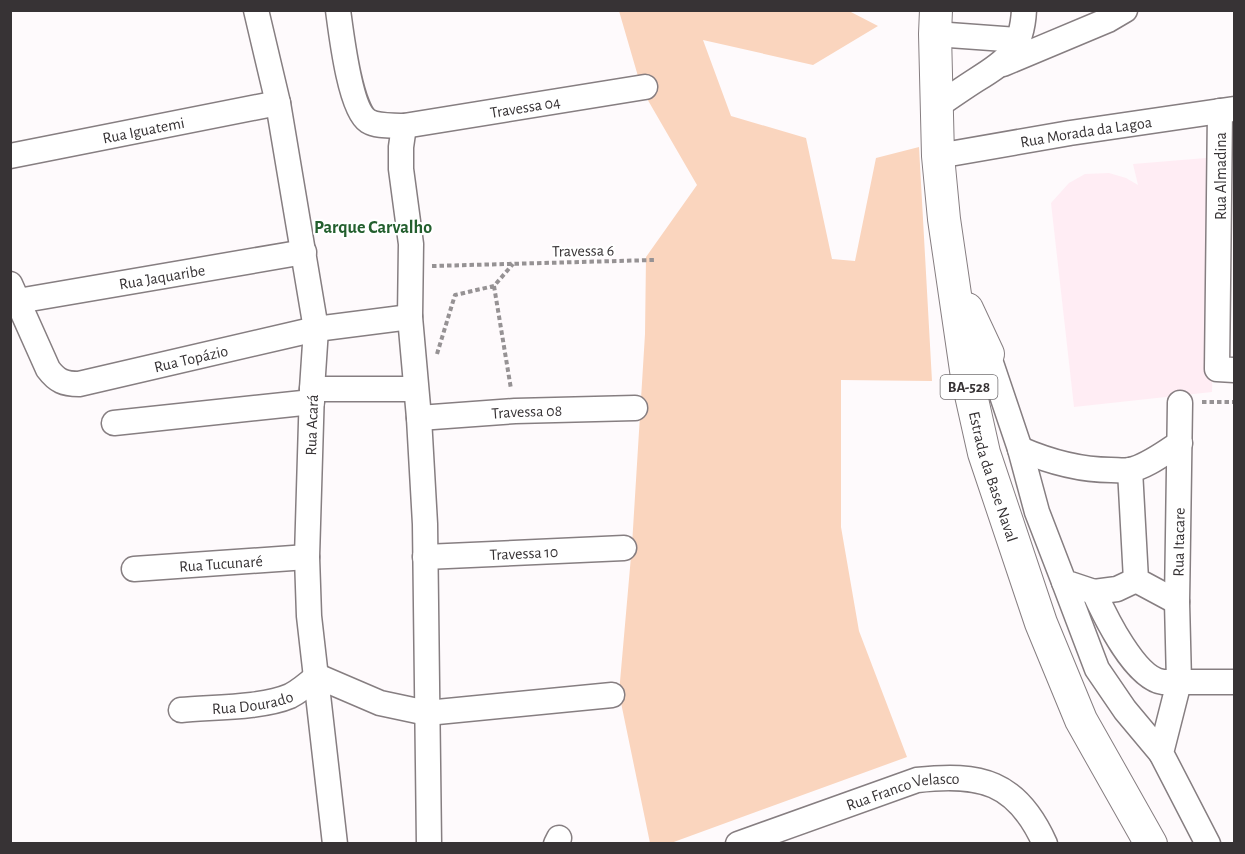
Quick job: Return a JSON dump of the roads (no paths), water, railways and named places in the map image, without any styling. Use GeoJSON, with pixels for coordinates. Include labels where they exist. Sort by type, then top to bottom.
{"type":"FeatureCollection","features":[{"type":"Feature","properties":{"kind":"main road","name":"Estrada da Base Naval"},"geometry":{"type":"LineString","coordinates":[[935,22],[938,156],[952,276],[967,376],[984,453],[1041,623],[1082,720],[1151,843]]}},
{"type":"Feature","properties":{"kind":"main road"},"geometry":{"type":"LineString","coordinates":[[952,276],[988,354]]}},
{"type":"Feature","properties":{"kind":"street","name":"Rua Acará"},"geometry":{"type":"LineString","coordinates":[[256,10],[279,104],[316,329],[307,557],[309,616],[335,843]]}},
{"type":"Feature","properties":{"kind":"street","name":"Travessa 04"},"geometry":{"type":"LineString","coordinates":[[338,10],[352,91],[363,117],[369,122],[404,126],[645,87]]}},
{"type":"Feature","properties":{"kind":"street"},"geometry":{"type":"LineString","coordinates":[[936,107],[1010,55],[1019,40],[1024,10]]}},
{"type":"Feature","properties":{"kind":"street"},"geometry":{"type":"LineString","coordinates":[[1000,64],[1108,20],[1125,10]]}},
{"type":"Feature","properties":{"kind":"street"},"geometry":{"type":"LineString","coordinates":[[935,22],[1019,40]]}},
{"type":"Feature","properties":{"kind":"street","name":"Rua Iguatemi"},"geometry":{"type":"LineString","coordinates":[[10,156],[279,104]]}},
{"type":"Feature","properties":{"kind":"street","name":"Rua Morada da Lagoa"},"geometry":{"type":"LineString","coordinates":[[938,156],[1070,133],[1227,110]]}},
{"type":"Feature","properties":{"kind":"street","name":"Rua Almadina"},"geometry":{"type":"LineString","coordinates":[[1226,369],[1217,339],[1227,241],[1227,110]]}},
{"type":"Feature","properties":{"kind":"street"},"geometry":{"type":"LineString","coordinates":[[404,126],[401,169],[409,218],[410,317],[419,418],[432,842]]}},
{"type":"Feature","properties":{"kind":"street","name":"Rua Jaquaribe"},"geometry":{"type":"LineString","coordinates":[[14,293],[304,252]]}},
{"type":"Feature","properties":{"kind":"street","name":"Rua Topázio"},"geometry":{"type":"LineString","coordinates":[[14,293],[48,369],[56,380],[66,384],[79,384],[316,329],[410,317]]}},
{"type":"Feature","properties":{"kind":"street"},"geometry":{"type":"LineString","coordinates":[[988,354],[1020,449],[1037,512],[1097,669],[1130,717],[1161,753],[1208,843]]}},
{"type":"Feature","properties":{"kind":"street"},"geometry":{"type":"LineString","coordinates":[[114,423],[312,396],[415,389]]}},
{"type":"Feature","properties":{"kind":"street","name":"Rua Itacare"},"geometry":{"type":"LineString","coordinates":[[1161,753],[1179,682],[1177,602],[1180,403]]}},
{"type":"Feature","properties":{"kind":"street","name":"Travessa 08"},"geometry":{"type":"LineString","coordinates":[[419,418],[515,411],[635,408]]}},
{"type":"Feature","properties":{"kind":"street"},"geometry":{"type":"LineString","coordinates":[[1020,449],[1044,460],[1070,466],[1095,470],[1130,470],[1157,458],[1180,443]]}},
{"type":"Feature","properties":{"kind":"street"},"geometry":{"type":"LineString","coordinates":[[1130,470],[1136,580]]}},
{"type":"Feature","properties":{"kind":"street","name":"Travessa 10"},"geometry":{"type":"LineString","coordinates":[[425,557],[624,549]]}},
{"type":"Feature","properties":{"kind":"street","name":"Rua Tucunaré"},"geometry":{"type":"LineString","coordinates":[[134,569],[307,557]]}},
{"type":"Feature","properties":{"kind":"street"},"geometry":{"type":"LineString","coordinates":[[1064,582],[1094,592],[1117,589],[1136,580]]}},
{"type":"Feature","properties":{"kind":"street"},"geometry":{"type":"LineString","coordinates":[[1136,580],[1177,602]]}},
{"type":"Feature","properties":{"kind":"street"},"geometry":{"type":"LineString","coordinates":[[1094,592],[1114,630],[1136,663],[1159,682],[1234,682]]}},
{"type":"Feature","properties":{"kind":"street"},"geometry":{"type":"LineString","coordinates":[[317,676],[380,703],[427,712],[612,695]]}},
{"type":"Feature","properties":{"kind":"street","name":"Rua Dourado"},"geometry":{"type":"LineString","coordinates":[[181,710],[246,705],[288,697],[304,688],[317,676]]}},
{"type":"Feature","properties":{"kind":"street","name":"Rua Franco Velasco"},"geometry":{"type":"LineString","coordinates":[[738,843],[917,780],[944,777],[972,779],[995,785],[1018,802],[1037,825],[1045,843]]}},
{"type":"Feature","properties":{"kind":"district","name":"Parque Carvalho"},"geometry":{"type":"Point","coordinates":[373,227]}}]}
